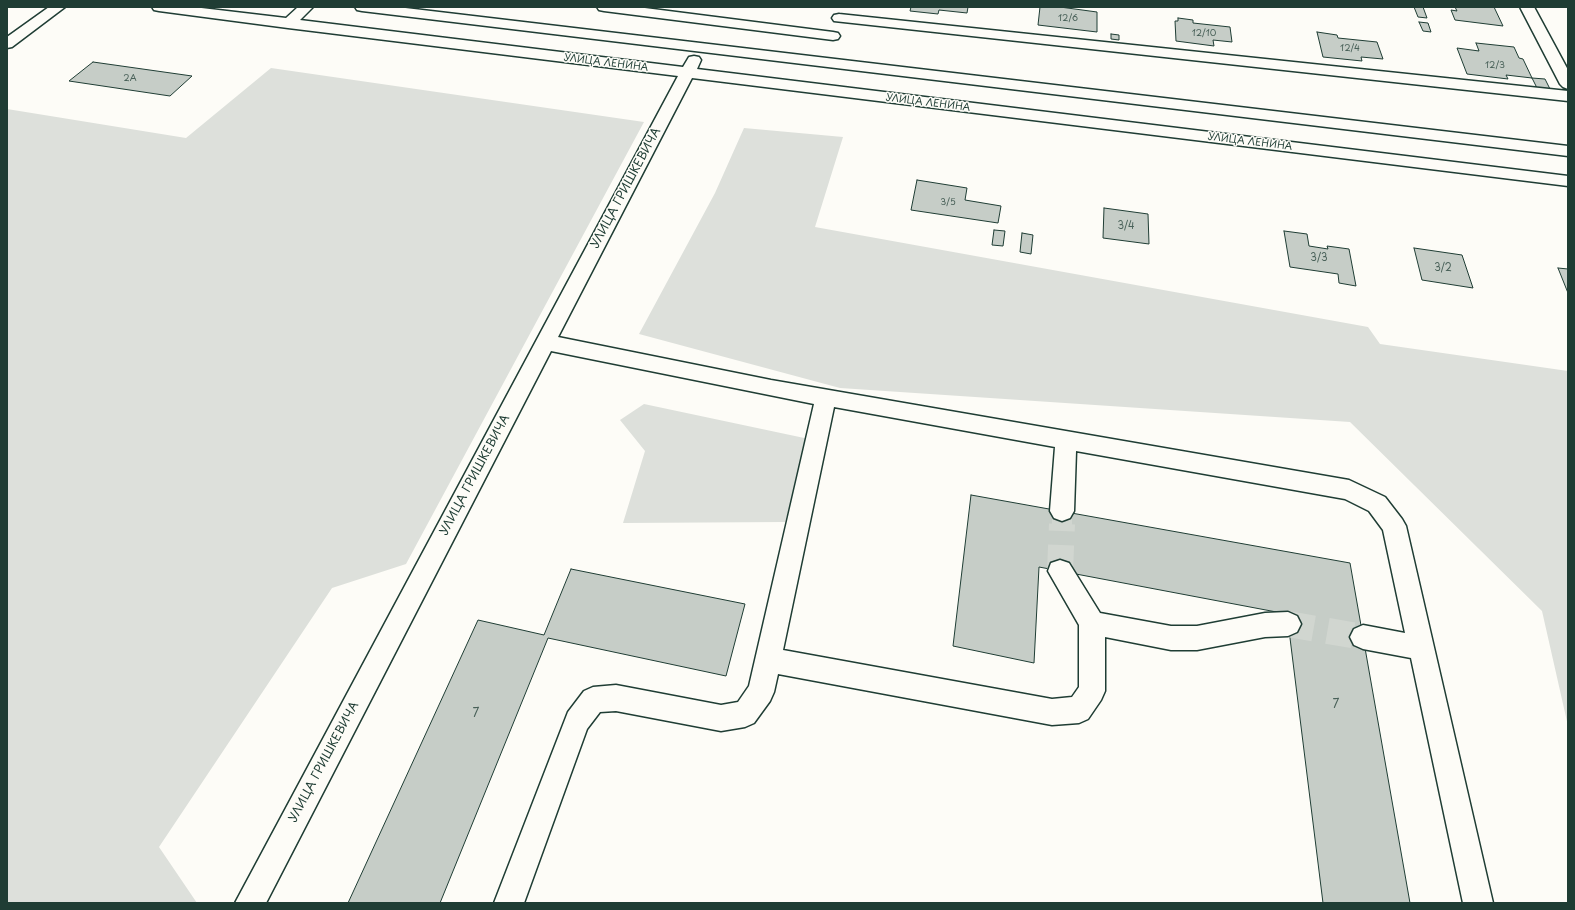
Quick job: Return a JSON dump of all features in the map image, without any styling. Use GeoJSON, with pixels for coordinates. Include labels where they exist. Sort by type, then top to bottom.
{"type":"FeatureCollection","features":[{"type":"Feature","properties":{"kind":"street"},"geometry":{"type":"LineString","coordinates":[[7,44],[58,7]]}},
{"type":"Feature","properties":{"kind":"street","name":"УЛИЦА ЛЕНИНА"},"geometry":{"type":"LineString","coordinates":[[159,7],[1568,181]]}},
{"type":"Feature","properties":{"kind":"street"},"geometry":{"type":"LineString","coordinates":[[288,24],[306,7]]}},
{"type":"Feature","properties":{"kind":"street"},"geometry":{"type":"LineString","coordinates":[[362,7],[592,20],[700,48],[1568,151]]}},
{"type":"Feature","properties":{"kind":"street"},"geometry":{"type":"LineString","coordinates":[[604,7],[833,36]]}},
{"type":"Feature","properties":{"kind":"street"},"geometry":{"type":"LineString","coordinates":[[1527,7],[1568,84]]}},
{"type":"Feature","properties":{"kind":"street"},"geometry":{"type":"LineString","coordinates":[[823,62],[841,13],[1568,96]]}},
{"type":"Feature","properties":{"kind":"street","name":"УЛИЦА ГРИШКЕВИЧА"},"geometry":{"type":"LineString","coordinates":[[250,903],[700,48]]}},
{"type":"Feature","properties":{"kind":"street"},"geometry":{"type":"LineString","coordinates":[[544,342],[771,388],[1349,490],[1377,504],[1394,526],[1478,903]]}},
{"type":"Feature","properties":{"kind":"street"},"geometry":{"type":"LineString","coordinates":[[508,903],[577,721],[593,700],[616,698],[721,718],[745,714],[761,692],[826,397]]}},
{"type":"Feature","properties":{"kind":"street"},"geometry":{"type":"LineString","coordinates":[[1062,511],[1066,439]]}},
{"type":"Feature","properties":{"kind":"street"},"geometry":{"type":"LineString","coordinates":[[768,660],[1052,712],[1079,710],[1092,691],[1092,623],[1060,571]]}},
{"type":"Feature","properties":{"kind":"street"},"geometry":{"type":"LineString","coordinates":[[1092,623],[1171,638],[1197,638],[1264,625],[1288,624]]}},
{"type":"Feature","properties":{"kind":"street"},"geometry":{"type":"LineString","coordinates":[[1363,637],[1421,648]]}},
{"type":"Feature","properties":{"kind":"shaded area"},"geometry":{"type":"Polygon","coordinates":[[[271,68],[644,122],[406,564],[332,588],[159,847],[197,903],[7,903],[7,109],[186,138],[271,68]]]}},
{"type":"Feature","properties":{"kind":"shaded area"},"geometry":{"type":"Polygon","coordinates":[[[744,128],[843,137],[815,227],[1368,327],[1380,344],[1568,371],[1568,726],[1542,611],[1350,422],[840,388],[639,334],[715,193],[744,128]]]}},
{"type":"Feature","properties":{"kind":"shaded area"},"geometry":{"type":"Polygon","coordinates":[[[644,404],[809,439],[785,522],[623,523],[645,451],[620,420],[644,404]]]}},
{"type":"Feature","properties":{"kind":"building"},"geometry":{"type":"Polygon","coordinates":[[[911,7],[968,7],[967,13],[939,10],[938,14],[910,11],[911,7]]]}},
{"type":"Feature","properties":{"kind":"building"},"geometry":{"type":"Polygon","coordinates":[[[1040,7],[1060,7],[1097,12],[1097,32],[1038,25],[1040,7]]]}},
{"type":"Feature","properties":{"kind":"building"},"geometry":{"type":"Polygon","coordinates":[[[1414,7],[1423,7],[1427,18],[1418,17],[1414,7]]]}},
{"type":"Feature","properties":{"kind":"building"},"geometry":{"type":"Polygon","coordinates":[[[1455,7],[1494,7],[1503,26],[1455,20],[1451,10],[1457,11],[1455,7]]]}},
{"type":"Feature","properties":{"kind":"building"},"geometry":{"type":"Polygon","coordinates":[[[1178,18],[1193,20],[1193,23],[1230,27],[1232,42],[1213,40],[1214,46],[1176,41],[1175,21],[1178,21],[1178,18]]]}},
{"type":"Feature","properties":{"kind":"building"},"geometry":{"type":"Polygon","coordinates":[[[1419,22],[1428,23],[1431,32],[1423,31],[1419,22]]]}},
{"type":"Feature","properties":{"kind":"building"},"geometry":{"type":"Polygon","coordinates":[[[1317,32],[1337,35],[1338,38],[1377,42],[1383,59],[1361,57],[1362,61],[1323,57],[1317,32]]]}},
{"type":"Feature","properties":{"kind":"building"},"geometry":{"type":"Polygon","coordinates":[[[1111,34],[1119,35],[1119,40],[1111,39],[1111,34]]]}},
{"type":"Feature","properties":{"kind":"building"},"geometry":{"type":"Polygon","coordinates":[[[1476,43],[1514,47],[1519,58],[1523,59],[1532,78],[1506,75],[1508,79],[1467,74],[1457,48],[1479,51],[1476,43]]]}},
{"type":"Feature","properties":{"kind":"building"},"geometry":{"type":"Polygon","coordinates":[[[93,62],[192,76],[170,96],[69,81],[93,62]]]}},
{"type":"Feature","properties":{"kind":"building"},"geometry":{"type":"Polygon","coordinates":[[[1532,78],[1545,79],[1550,89],[1537,88],[1532,78]]]}},
{"type":"Feature","properties":{"kind":"building"},"geometry":{"type":"Polygon","coordinates":[[[917,180],[967,188],[965,200],[1001,206],[998,223],[911,210],[917,180]]]}},
{"type":"Feature","properties":{"kind":"building"},"geometry":{"type":"Polygon","coordinates":[[[1104,208],[1148,214],[1149,244],[1103,238],[1104,208]]]}},
{"type":"Feature","properties":{"kind":"building"},"geometry":{"type":"Polygon","coordinates":[[[994,230],[1005,231],[1003,246],[992,245],[994,230]]]}},
{"type":"Feature","properties":{"kind":"building"},"geometry":{"type":"Polygon","coordinates":[[[1284,231],[1307,234],[1309,246],[1328,249],[1327,246],[1349,249],[1356,286],[1339,283],[1338,274],[1290,267],[1284,231]]]}},
{"type":"Feature","properties":{"kind":"building"},"geometry":{"type":"Polygon","coordinates":[[[1022,233],[1033,235],[1031,254],[1020,252],[1022,233]]]}},
{"type":"Feature","properties":{"kind":"building"},"geometry":{"type":"Polygon","coordinates":[[[1414,248],[1462,255],[1473,288],[1422,280],[1414,248]]]}},
{"type":"Feature","properties":{"kind":"building"},"geometry":{"type":"Polygon","coordinates":[[[1558,268],[1568,269],[1568,293],[1558,268]]]}},
{"type":"Feature","properties":{"kind":"building"},"geometry":{"type":"Polygon","coordinates":[[[971,495],[1350,563],[1410,903],[1323,903],[1287,614],[1039,567],[1034,663],[953,646],[971,495]]]}},
{"type":"Feature","properties":{"kind":"building"},"geometry":{"type":"Polygon","coordinates":[[[571,569],[745,604],[726,676],[548,638],[440,903],[348,903],[478,620],[544,635],[571,569]]]}},
{"type":"Feature","properties":{"kind":"tunnel"},"geometry":{"type":"LineString","coordinates":[[1062,511],[1062,524]]}},
{"type":"Feature","properties":{"kind":"tunnel"},"geometry":{"type":"LineString","coordinates":[[1060,571],[1062,524]]}},
{"type":"Feature","properties":{"kind":"tunnel"},"geometry":{"type":"LineString","coordinates":[[1288,624],[1363,637]]}}]}
